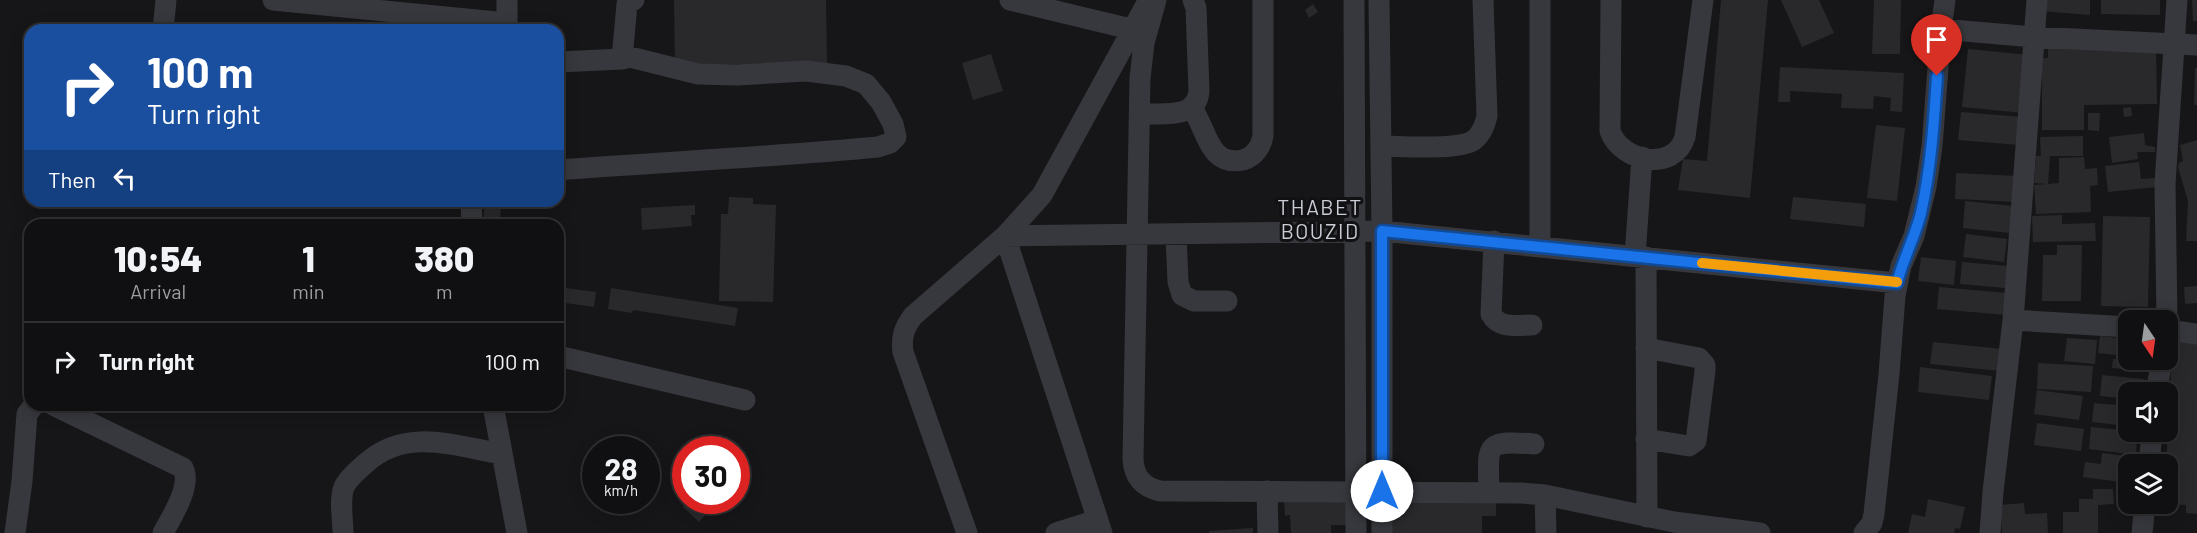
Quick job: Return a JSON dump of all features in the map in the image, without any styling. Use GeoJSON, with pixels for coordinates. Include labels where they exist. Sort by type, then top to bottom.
{"type":"FeatureCollection","features":[{"type":"Feature","properties":{"kind":"street"},"geometry":{"type":"LineString","coordinates":[[164,24],[166,0]]}},
{"type":"Feature","properties":{"kind":"street"},"geometry":{"type":"LineString","coordinates":[[273,0],[489,24]]}},
{"type":"Feature","properties":{"kind":"street"},"geometry":{"type":"LineString","coordinates":[[507,0],[507,24]]}},
{"type":"Feature","properties":{"kind":"street"},"geometry":{"type":"LineString","coordinates":[[622,59],[627,3],[634,0]]}},
{"type":"Feature","properties":{"kind":"street"},"geometry":{"type":"LineString","coordinates":[[1010,0],[1139,31]]}},
{"type":"Feature","properties":{"kind":"street"},"geometry":{"type":"LineString","coordinates":[[1149,0],[1139,31],[1142,62],[1133,459],[1136,473],[1145,485],[1160,491],[1489,491],[1545,495],[1674,522],[1760,533]]}},
{"type":"Feature","properties":{"kind":"street"},"geometry":{"type":"LineString","coordinates":[[967,533],[903,352],[902,339],[905,327],[913,316],[1005,236],[1033,206],[1049,184],[1156,0]]}},
{"type":"Feature","properties":{"kind":"street"},"geometry":{"type":"LineString","coordinates":[[1140,114],[1180,112],[1192,108],[1199,98],[1196,8],[1193,0]]}},
{"type":"Feature","properties":{"kind":"street"},"geometry":{"type":"LineString","coordinates":[[1192,108],[1202,125],[1208,145],[1216,155],[1228,160],[1242,160],[1259,149],[1263,136],[1263,0]]}},
{"type":"Feature","properties":{"kind":"street"},"geometry":{"type":"LineString","coordinates":[[1354,0],[1356,533]]}},
{"type":"Feature","properties":{"kind":"street"},"geometry":{"type":"LineString","coordinates":[[1378,0],[1382,231],[1382,533]]}},
{"type":"Feature","properties":{"kind":"street"},"geometry":{"type":"LineString","coordinates":[[1381,146],[1460,146],[1474,140],[1479,135],[1487,116],[1483,0]]}},
{"type":"Feature","properties":{"kind":"street"},"geometry":{"type":"LineString","coordinates":[[1540,0],[1540,246]]}},
{"type":"Feature","properties":{"kind":"street"},"geometry":{"type":"LineString","coordinates":[[1611,0],[1610,131],[1623,151],[1630,155],[1656,159],[1668,157],[1683,144],[1703,0]]}},
{"type":"Feature","properties":{"kind":"street"},"geometry":{"type":"LineString","coordinates":[[1864,533],[1872,523],[1874,514],[1897,283],[1920,216],[1926,188],[1945,0]]}},
{"type":"Feature","properties":{"kind":"street"},"geometry":{"type":"LineString","coordinates":[[1990,533],[2013,320],[2037,0]]}},
{"type":"Feature","properties":{"kind":"street"},"geometry":{"type":"LineString","coordinates":[[2166,310],[2165,184],[2177,0]]}},
{"type":"Feature","properties":{"kind":"street"},"geometry":{"type":"LineString","coordinates":[[1941,29],[2034,37],[2197,45]]}},
{"type":"Feature","properties":{"kind":"street"},"geometry":{"type":"LineString","coordinates":[[564,62],[630,57],[698,74],[737,75],[806,70],[846,76],[866,84],[881,102],[893,124],[896,137],[890,143],[878,147],[768,157],[688,160],[564,170]]}},
{"type":"Feature","properties":{"kind":"street"},"geometry":{"type":"LineString","coordinates":[[1642,157],[1641,257],[1646,348],[1647,517]]}},
{"type":"Feature","properties":{"kind":"street"},"geometry":{"type":"LineString","coordinates":[[1005,236],[1382,231],[1897,283]]}},
{"type":"Feature","properties":{"kind":"street"},"geometry":{"type":"LineString","coordinates":[[1176,235],[1178,282],[1182,295],[1194,301],[1227,301]]}},
{"type":"Feature","properties":{"kind":"street"},"geometry":{"type":"LineString","coordinates":[[1005,236],[1099,526],[1056,533]]}},
{"type":"Feature","properties":{"kind":"street"},"geometry":{"type":"LineString","coordinates":[[1494,241],[1492,318],[1502,325],[1532,325]]}},
{"type":"Feature","properties":{"kind":"street"},"geometry":{"type":"LineString","coordinates":[[2013,320],[2118,326]]}},
{"type":"Feature","properties":{"kind":"street"},"geometry":{"type":"LineString","coordinates":[[2178,331],[2197,333]]}},
{"type":"Feature","properties":{"kind":"street"},"geometry":{"type":"LineString","coordinates":[[1646,348],[1700,358],[1705,365],[1696,441],[1689,446],[1646,439]]}},
{"type":"Feature","properties":{"kind":"street"},"geometry":{"type":"LineString","coordinates":[[564,357],[745,400]]}},
{"type":"Feature","properties":{"kind":"street"},"geometry":{"type":"LineString","coordinates":[[15,533],[27,414],[29,411]]}},
{"type":"Feature","properties":{"kind":"street"},"geometry":{"type":"LineString","coordinates":[[65,411],[183,468],[186,477],[185,487],[163,533]]}},
{"type":"Feature","properties":{"kind":"street"},"geometry":{"type":"LineString","coordinates":[[494,411],[517,533]]}},
{"type":"Feature","properties":{"kind":"street"},"geometry":{"type":"LineString","coordinates":[[343,533],[345,486],[357,471],[386,448],[430,440],[502,454]]}},
{"type":"Feature","properties":{"kind":"street"},"geometry":{"type":"LineString","coordinates":[[1489,491],[1488,455],[1494,447],[1504,442],[1534,444]]}},
{"type":"Feature","properties":{"kind":"street"},"geometry":{"type":"LineString","coordinates":[[1267,491],[1268,533]]}},
{"type":"Feature","properties":{"kind":"street"},"geometry":{"type":"LineString","coordinates":[[1545,495],[1546,533]]}},
{"type":"Feature","properties":{"kind":"street"},"geometry":{"type":"LineString","coordinates":[[2142,533],[2144,514]]}},
{"type":"Feature","properties":{"kind":"building"},"geometry":{"type":"Polygon","coordinates":[[[674,0],[826,0],[827,63],[675,65],[674,0]]]}},
{"type":"Feature","properties":{"kind":"building"},"geometry":{"type":"Polygon","coordinates":[[[1721,0],[1768,0],[1750,198],[1678,190],[1683,159],[1707,161],[1721,0]]]}},
{"type":"Feature","properties":{"kind":"building"},"geometry":{"type":"Polygon","coordinates":[[[1781,0],[1819,0],[1834,33],[1802,47],[1781,0]]]}},
{"type":"Feature","properties":{"kind":"building"},"geometry":{"type":"Polygon","coordinates":[[[1874,0],[1901,0],[1900,54],[1872,54],[1874,0]]]}},
{"type":"Feature","properties":{"kind":"building"},"geometry":{"type":"Polygon","coordinates":[[[2042,0],[2090,0],[2090,15],[2041,11],[2042,0]]]}},
{"type":"Feature","properties":{"kind":"building"},"geometry":{"type":"Polygon","coordinates":[[[2101,0],[2160,0],[2160,15],[2101,14],[2101,0]]]}},
{"type":"Feature","properties":{"kind":"building"},"geometry":{"type":"Polygon","coordinates":[[[2192,0],[2197,0],[2197,21],[2193,21],[2192,0]]]}},
{"type":"Feature","properties":{"kind":"building"},"geometry":{"type":"Polygon","coordinates":[[[1313,4],[1318,12],[1309,18],[1305,10],[1313,4]]]}},
{"type":"Feature","properties":{"kind":"building"},"geometry":{"type":"Polygon","coordinates":[[[2156,47],[2157,104],[2084,105],[2084,130],[2042,130],[2042,58],[2048,58],[2048,48],[2156,47]]]}},
{"type":"Feature","properties":{"kind":"building"},"geometry":{"type":"Polygon","coordinates":[[[1968,49],[2030,55],[2024,113],[1962,107],[1968,49]]]}},
{"type":"Feature","properties":{"kind":"building"},"geometry":{"type":"Polygon","coordinates":[[[991,54],[1003,91],[973,100],[962,63],[991,54]]]}},
{"type":"Feature","properties":{"kind":"building"},"geometry":{"type":"Polygon","coordinates":[[[1780,67],[1904,73],[1902,112],[1890,111],[1891,98],[1874,96],[1873,109],[1841,108],[1842,94],[1790,91],[1790,102],[1778,102],[1780,67]]]}},
{"type":"Feature","properties":{"kind":"building"},"geometry":{"type":"Polygon","coordinates":[[[2195,68],[2197,68],[2197,105],[2194,105],[2195,68]]]}},
{"type":"Feature","properties":{"kind":"building"},"geometry":{"type":"Polygon","coordinates":[[[2131,107],[2132,116],[2124,117],[2123,108],[2131,107]]]}},
{"type":"Feature","properties":{"kind":"building"},"geometry":{"type":"Polygon","coordinates":[[[1961,112],[2022,117],[2019,145],[1958,140],[1961,112]]]}},
{"type":"Feature","properties":{"kind":"building"},"geometry":{"type":"Polygon","coordinates":[[[2088,113],[2100,113],[2099,131],[2088,130],[2088,113]]]}},
{"type":"Feature","properties":{"kind":"building"},"geometry":{"type":"Polygon","coordinates":[[[1876,125],[1905,128],[1897,201],[1867,198],[1876,125]]]}},
{"type":"Feature","properties":{"kind":"building"},"geometry":{"type":"Polygon","coordinates":[[[2144,133],[2145,145],[2155,147],[2155,152],[2137,152],[2138,159],[2112,163],[2109,137],[2144,133]]]}},
{"type":"Feature","properties":{"kind":"building"},"geometry":{"type":"Polygon","coordinates":[[[2083,136],[2083,156],[2050,156],[2048,184],[2034,183],[2036,156],[2041,156],[2040,137],[2083,136]]]}},
{"type":"Feature","properties":{"kind":"building"},"geometry":{"type":"Polygon","coordinates":[[[2197,140],[2197,241],[2186,241],[2188,201],[2178,167],[2183,161],[2180,145],[2197,140]]]}},
{"type":"Feature","properties":{"kind":"building"},"geometry":{"type":"Polygon","coordinates":[[[2084,157],[2085,169],[2097,168],[2098,185],[2090,186],[2091,212],[2036,214],[2034,185],[2059,183],[2059,158],[2084,157]]]}},
{"type":"Feature","properties":{"kind":"building"},"geometry":{"type":"Polygon","coordinates":[[[2139,162],[2141,179],[2155,178],[2156,187],[2108,192],[2105,166],[2139,162]]]}},
{"type":"Feature","properties":{"kind":"building"},"geometry":{"type":"Polygon","coordinates":[[[1956,173],[2018,176],[2017,202],[1955,199],[1956,173]]]}},
{"type":"Feature","properties":{"kind":"building"},"geometry":{"type":"Polygon","coordinates":[[[729,197],[753,198],[753,204],[776,205],[773,302],[719,301],[721,214],[728,214],[729,197]]]}},
{"type":"Feature","properties":{"kind":"building"},"geometry":{"type":"Polygon","coordinates":[[[1793,197],[1866,204],[1864,227],[1790,219],[1793,197]]]}},
{"type":"Feature","properties":{"kind":"building"},"geometry":{"type":"Polygon","coordinates":[[[1965,201],[2013,206],[2010,233],[1963,228],[1965,201]]]}},
{"type":"Feature","properties":{"kind":"building"},"geometry":{"type":"Polygon","coordinates":[[[695,205],[695,215],[691,215],[692,226],[642,230],[641,208],[695,205]]]}},
{"type":"Feature","properties":{"kind":"building"},"geometry":{"type":"Polygon","coordinates":[[[484,207],[501,207],[500,219],[484,219],[484,207]]]}},
{"type":"Feature","properties":{"kind":"building"},"geometry":{"type":"Polygon","coordinates":[[[2062,215],[2062,224],[2095,223],[2096,241],[2033,242],[2032,216],[2062,215]]]}},
{"type":"Feature","properties":{"kind":"building"},"geometry":{"type":"Polygon","coordinates":[[[2103,216],[2150,217],[2148,307],[2101,306],[2103,216]]]}},
{"type":"Feature","properties":{"kind":"building"},"geometry":{"type":"Polygon","coordinates":[[[1966,234],[2007,239],[2004,262],[1963,257],[1966,234]]]}},
{"type":"Feature","properties":{"kind":"building"},"geometry":{"type":"Polygon","coordinates":[[[2057,245],[2082,245],[2081,301],[2042,301],[2043,255],[2057,255],[2057,245]]]}},
{"type":"Feature","properties":{"kind":"building"},"geometry":{"type":"Polygon","coordinates":[[[1921,257],[1956,261],[1954,285],[1918,281],[1921,257]]]}},
{"type":"Feature","properties":{"kind":"building"},"geometry":{"type":"Polygon","coordinates":[[[1962,262],[2008,266],[2005,288],[1960,284],[1962,262]]]}},
{"type":"Feature","properties":{"kind":"building"},"geometry":{"type":"Polygon","coordinates":[[[2197,286],[2197,303],[2185,304],[2184,287],[2197,286]]]}},
{"type":"Feature","properties":{"kind":"building"},"geometry":{"type":"Polygon","coordinates":[[[1939,287],[2008,293],[2006,315],[1937,309],[1939,287]]]}},
{"type":"Feature","properties":{"kind":"building"},"geometry":{"type":"Polygon","coordinates":[[[564,288],[596,292],[594,307],[564,303],[564,288]]]}},
{"type":"Feature","properties":{"kind":"building"},"geometry":{"type":"Polygon","coordinates":[[[611,288],[738,308],[735,326],[633,310],[632,313],[608,309],[611,288]]]}},
{"type":"Feature","properties":{"kind":"building"},"geometry":{"type":"Polygon","coordinates":[[[2178,335],[2197,336],[2197,514],[2186,513],[2186,505],[2178,505],[2178,454],[2167,454],[2167,442],[2178,442],[2178,382],[2170,382],[2171,370],[2178,370],[2178,335]]]}},
{"type":"Feature","properties":{"kind":"building"},"geometry":{"type":"Polygon","coordinates":[[[2100,336],[2118,338],[2118,355],[2098,353],[2100,336]]]}},
{"type":"Feature","properties":{"kind":"building"},"geometry":{"type":"Polygon","coordinates":[[[2067,338],[2097,340],[2095,364],[2064,361],[2067,338]]]}},
{"type":"Feature","properties":{"kind":"building"},"geometry":{"type":"Polygon","coordinates":[[[1933,342],[2003,349],[2000,371],[1930,364],[1933,342]]]}},
{"type":"Feature","properties":{"kind":"building"},"geometry":{"type":"Polygon","coordinates":[[[2113,359],[2118,359],[2118,368],[2112,368],[2113,359]]]}},
{"type":"Feature","properties":{"kind":"building"},"geometry":{"type":"Polygon","coordinates":[[[2038,363],[2093,366],[2091,392],[2037,389],[2038,363]]]}},
{"type":"Feature","properties":{"kind":"building"},"geometry":{"type":"Polygon","coordinates":[[[1920,367],[1992,376],[1989,400],[1918,392],[1920,367]]]}},
{"type":"Feature","properties":{"kind":"building"},"geometry":{"type":"Polygon","coordinates":[[[2102,375],[2144,379],[2144,382],[2118,382],[2118,398],[2100,396],[2102,375]]]}},
{"type":"Feature","properties":{"kind":"building"},"geometry":{"type":"Polygon","coordinates":[[[2037,390],[2083,396],[2079,420],[2034,414],[2037,390]]]}},
{"type":"Feature","properties":{"kind":"building"},"geometry":{"type":"Polygon","coordinates":[[[2094,403],[2118,405],[2118,425],[2092,422],[2094,403]]]}},
{"type":"Feature","properties":{"kind":"building"},"geometry":{"type":"Polygon","coordinates":[[[2037,423],[2084,429],[2081,451],[2034,445],[2037,423]]]}},
{"type":"Feature","properties":{"kind":"building"},"geometry":{"type":"Polygon","coordinates":[[[2091,427],[2118,430],[2118,442],[2137,442],[2136,454],[2089,449],[2091,427]]]}},
{"type":"Feature","properties":{"kind":"building"},"geometry":{"type":"Polygon","coordinates":[[[2102,453],[2118,455],[2118,482],[2083,477],[2085,462],[2101,464],[2102,453]]]}},
{"type":"Feature","properties":{"kind":"building"},"geometry":{"type":"Polygon","coordinates":[[[2093,489],[2113,489],[2114,504],[2098,505],[2098,533],[2063,533],[2063,512],[2079,512],[2079,499],[2093,499],[2093,489]]]}},
{"type":"Feature","properties":{"kind":"building"},"geometry":{"type":"Polygon","coordinates":[[[1392,498],[1496,498],[1496,516],[1482,516],[1482,533],[1392,533],[1392,498]]]}},
{"type":"Feature","properties":{"kind":"building"},"geometry":{"type":"Polygon","coordinates":[[[1284,499],[1352,499],[1353,525],[1331,525],[1331,533],[1291,533],[1290,515],[1285,516],[1284,499]]]}},
{"type":"Feature","properties":{"kind":"building"},"geometry":{"type":"Polygon","coordinates":[[[1928,499],[1965,507],[1960,529],[1955,528],[1954,533],[1908,533],[1912,514],[1925,517],[1928,499]]]}},
{"type":"Feature","properties":{"kind":"building"},"geometry":{"type":"Polygon","coordinates":[[[2024,503],[2025,514],[2047,513],[2048,533],[2002,533],[2000,505],[2024,503]]]}},
{"type":"Feature","properties":{"kind":"building"},"geometry":{"type":"Polygon","coordinates":[[[690,514],[706,514],[699,522],[690,514]]]}},
{"type":"Feature","properties":{"kind":"building"},"geometry":{"type":"Polygon","coordinates":[[[1253,528],[1253,533],[1209,533],[1209,531],[1253,528]]]}},
{"type":"Feature","properties":{"kind":"slow traffic"},"geometry":{"type":"LineString","coordinates":[[1702,263],[1897,282]]}},
{"type":"Feature","properties":{"kind":"district","name":"THABET BOUZID"},"geometry":{"type":"Point","coordinates":[1320,218]}},
{"type":"Feature","properties":{"kind":"route"},"geometry":{"type":"LineString","coordinates":[[1382,491],[1382,231],[1897,283],[1901,266],[1914,236],[1926,188],[1932,146],[1937,76]]}}]}
